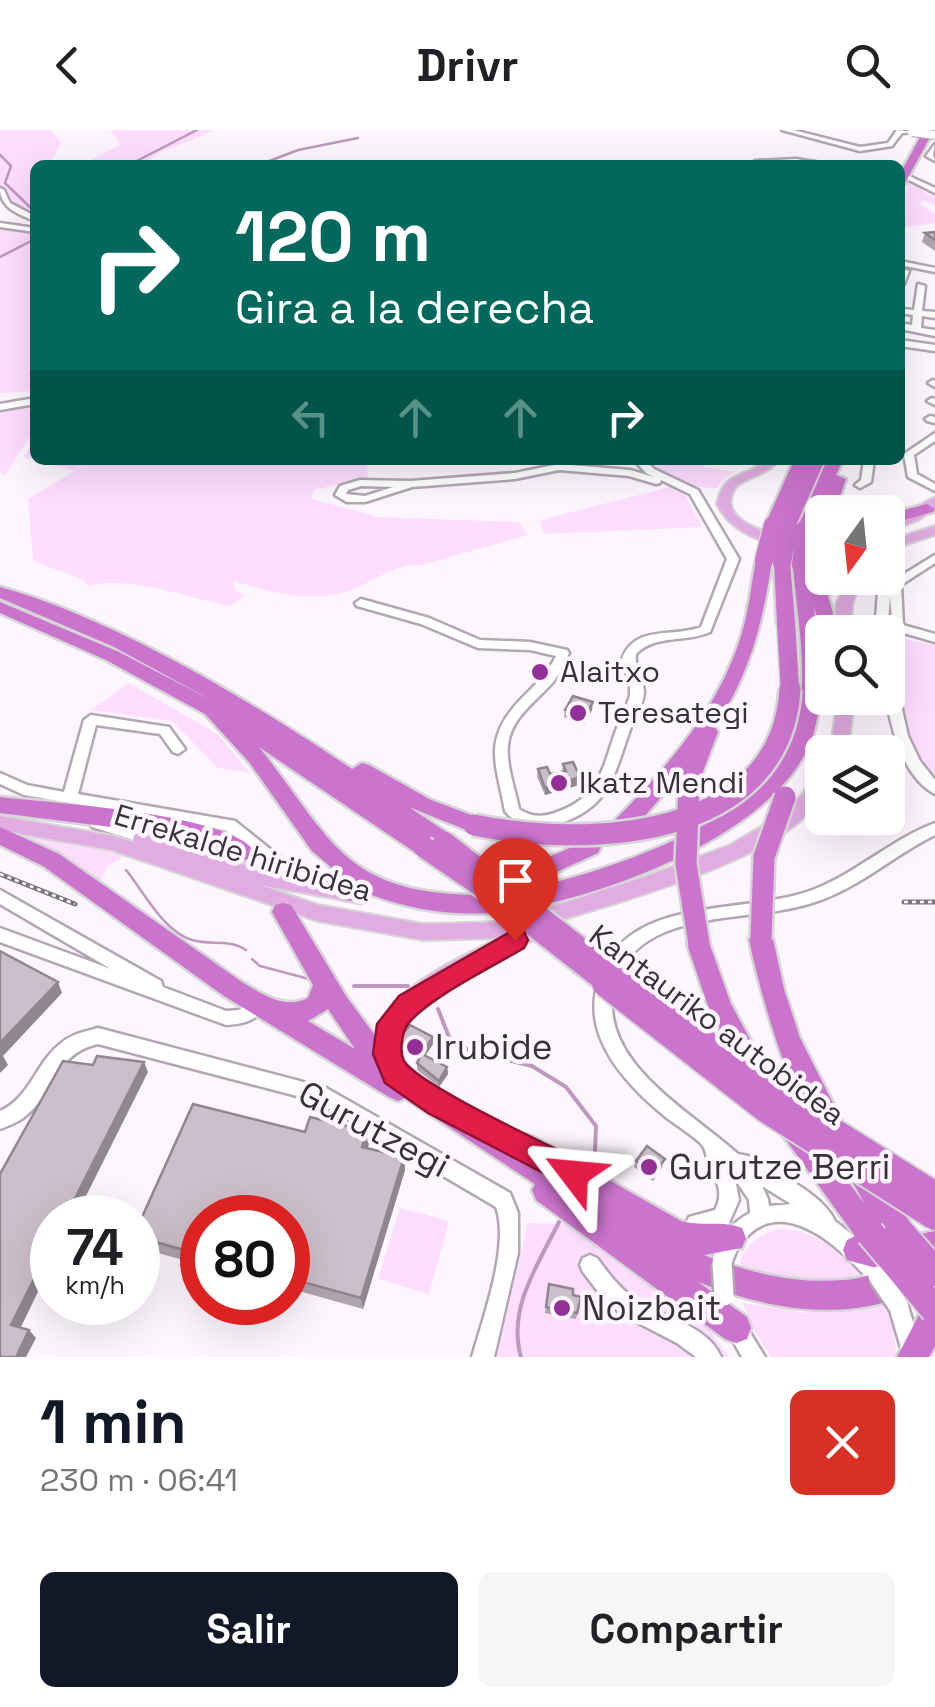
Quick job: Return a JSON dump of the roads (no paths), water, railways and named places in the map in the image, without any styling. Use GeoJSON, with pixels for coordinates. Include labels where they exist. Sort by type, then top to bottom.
{"type":"FeatureCollection","features":[{"type":"Feature","properties":{"kind":"highway"},"geometry":{"type":"LineString","coordinates":[[905,181],[929,130]]}},
{"type":"Feature","properties":{"kind":"highway"},"geometry":{"type":"LineString","coordinates":[[901,160],[916,131]]}},
{"type":"Feature","properties":{"kind":"highway"},"geometry":{"type":"LineString","coordinates":[[797,465],[786,492],[805,563]]}},
{"type":"Feature","properties":{"kind":"highway"},"geometry":{"type":"LineString","coordinates":[[794,528],[815,465]]}},
{"type":"Feature","properties":{"kind":"highway"},"geometry":{"type":"LineString","coordinates":[[836,465],[773,562],[750,637],[713,711],[689,782],[684,869],[699,944],[720,1006],[760,1083],[935,1313],[912,1357]]}},
{"type":"Feature","properties":{"kind":"highway"},"geometry":{"type":"LineString","coordinates":[[832,495],[838,465]]}},
{"type":"Feature","properties":{"kind":"highway"},"geometry":{"type":"LineString","coordinates":[[905,517],[931,505]]}},
{"type":"Feature","properties":{"kind":"highway"},"geometry":{"type":"LineString","coordinates":[[276,727],[304,736],[424,806],[474,825],[527,836],[618,836],[657,828],[724,798],[750,778],[783,732],[790,701],[786,623],[773,562]]}},
{"type":"Feature","properties":{"kind":"highway"},"geometry":{"type":"LineString","coordinates":[[210,706],[254,755],[298,822],[333,861],[385,891],[456,904],[501,903],[552,892],[651,856],[727,821],[764,794],[786,768],[806,722],[810,691],[805,577]]}},
{"type":"Feature","properties":{"kind":"highway","name":"Kantauriko autobidea"},"geometry":{"type":"LineString","coordinates":[[0,592],[115,640],[276,727],[434,845],[766,1109],[935,1216]]}},
{"type":"Feature","properties":{"kind":"highway"},"geometry":{"type":"LineString","coordinates":[[803,600],[820,700],[813,740],[785,797],[764,857],[761,939],[774,1004],[876,1238],[898,1255],[935,1245]]}},
{"type":"Feature","properties":{"kind":"highway","name":"Kantauriko autobidea"},"geometry":{"type":"LineString","coordinates":[[0,607],[103,652],[210,706],[516,892],[711,1050],[935,1196]]}},
{"type":"Feature","properties":{"kind":"highway"},"geometry":{"type":"LineString","coordinates":[[624,825],[670,772],[713,711]]}},
{"type":"Feature","properties":{"kind":"highway"},"geometry":{"type":"LineString","coordinates":[[0,810],[106,810],[243,842]]}},
{"type":"Feature","properties":{"kind":"highway"},"geometry":{"type":"LineString","coordinates":[[0,835],[51,860],[258,1004],[689,1239],[727,1250]]}},
{"type":"Feature","properties":{"kind":"highway"},"geometry":{"type":"LineString","coordinates":[[423,894],[479,888],[529,876],[590,847]]}},
{"type":"Feature","properties":{"kind":"highway"},"geometry":{"type":"LineString","coordinates":[[282,912],[370,1050],[400,1083],[736,1328]]}},
{"type":"Feature","properties":{"kind":"highway"},"geometry":{"type":"LineString","coordinates":[[258,1004],[300,1015],[322,1000],[326,980]]}},
{"type":"Feature","properties":{"kind":"highway"},"geometry":{"type":"LineString","coordinates":[[400,1083],[473,1128]]}},
{"type":"Feature","properties":{"kind":"highway"},"geometry":{"type":"LineString","coordinates":[[438,1104],[656,1248],[732,1283],[778,1293],[832,1297],[870,1292],[935,1272]]}},
{"type":"Feature","properties":{"kind":"highway"},"geometry":{"type":"LineString","coordinates":[[876,1238],[935,1272]]}},
{"type":"Feature","properties":{"kind":"main road"},"geometry":{"type":"LineString","coordinates":[[767,465],[758,474],[730,486],[726,493],[728,509],[756,534],[805,544]]}},
{"type":"Feature","properties":{"kind":"main road"},"geometry":{"type":"LineString","coordinates":[[905,526],[935,529]]}},
{"type":"Feature","properties":{"kind":"main road"},"geometry":{"type":"LineString","coordinates":[[905,540],[935,529]]}},
{"type":"Feature","properties":{"kind":"main road"},"geometry":{"type":"LineString","coordinates":[[400,1083],[387,1054],[388,1034],[391,1024],[408,1004],[540,927],[742,848],[794,813],[805,800]]}},
{"type":"Feature","properties":{"kind":"main road","name":"Errekalde hiribidea"},"geometry":{"type":"LineString","coordinates":[[0,810],[168,846],[257,876],[355,893]]}},
{"type":"Feature","properties":{"kind":"main road","name":"Errekalde hiribidea"},"geometry":{"type":"LineString","coordinates":[[0,824],[114,843],[318,913],[424,932],[504,930],[641,886]]}},
{"type":"Feature","properties":{"kind":"street"},"geometry":{"type":"LineString","coordinates":[[785,130],[867,150],[890,146],[898,130],[935,135]]}},
{"type":"Feature","properties":{"kind":"street"},"geometry":{"type":"LineString","coordinates":[[935,147],[929,156],[935,159]]}},
{"type":"Feature","properties":{"kind":"street"},"geometry":{"type":"LineString","coordinates":[[905,181],[935,181]]}},
{"type":"Feature","properties":{"kind":"street"},"geometry":{"type":"LineString","coordinates":[[922,182],[935,190]]}},
{"type":"Feature","properties":{"kind":"street"},"geometry":{"type":"LineString","coordinates":[[0,190],[8,204],[30,216]]}},
{"type":"Feature","properties":{"kind":"street"},"geometry":{"type":"LineString","coordinates":[[0,225],[30,229]]}},
{"type":"Feature","properties":{"kind":"street"},"geometry":{"type":"LineString","coordinates":[[935,271],[912,272],[935,333]]}},
{"type":"Feature","properties":{"kind":"street"},"geometry":{"type":"LineString","coordinates":[[905,345],[935,348]]}},
{"type":"Feature","properties":{"kind":"street"},"geometry":{"type":"LineString","coordinates":[[0,407],[30,402]]}},
{"type":"Feature","properties":{"kind":"street"},"geometry":{"type":"LineString","coordinates":[[909,454],[935,436]]}},
{"type":"Feature","properties":{"kind":"street"},"geometry":{"type":"LineString","coordinates":[[905,444],[908,471],[935,488]]}},
{"type":"Feature","properties":{"kind":"street"},"geometry":{"type":"LineString","coordinates":[[361,604],[425,621],[478,644],[530,646],[563,654],[553,674],[514,718],[501,745],[512,811],[518,817],[546,822],[570,814],[600,794],[611,772],[636,698],[636,682],[628,665],[630,651],[642,641],[691,636],[706,629],[731,566],[727,545],[704,516],[694,492],[644,465]]}},
{"type":"Feature","properties":{"kind":"street"},"geometry":{"type":"LineString","coordinates":[[860,485],[866,482],[868,465]]}},
{"type":"Feature","properties":{"kind":"street"},"geometry":{"type":"LineString","coordinates":[[410,484],[357,500],[346,500],[340,495],[344,488],[360,484],[515,476],[559,467],[617,471],[666,484],[672,482]]}},
{"type":"Feature","properties":{"kind":"street"},"geometry":{"type":"LineString","coordinates":[[905,573],[935,558]]}},
{"type":"Feature","properties":{"kind":"street"},"geometry":{"type":"LineString","coordinates":[[905,629],[935,638]]}},
{"type":"Feature","properties":{"kind":"street"},"geometry":{"type":"LineString","coordinates":[[895,715],[900,740],[918,771],[935,789]]}},
{"type":"Feature","properties":{"kind":"street"},"geometry":{"type":"LineString","coordinates":[[70,798],[90,720],[164,730],[178,749]]}},
{"type":"Feature","properties":{"kind":"street"},"geometry":{"type":"LineString","coordinates":[[0,778],[24,790],[70,798],[106,810]]}},
{"type":"Feature","properties":{"kind":"street"},"geometry":{"type":"LineString","coordinates":[[760,1218],[761,1202],[750,1180],[632,1076],[604,1018],[607,977],[632,944],[662,925],[806,899],[935,830]]}},
{"type":"Feature","properties":{"kind":"street"},"geometry":{"type":"LineString","coordinates":[[243,842],[285,869],[355,893]]}},
{"type":"Feature","properties":{"kind":"street"},"geometry":{"type":"LineString","coordinates":[[0,896],[154,985],[166,997]]}},
{"type":"Feature","properties":{"kind":"street"},"geometry":{"type":"LineString","coordinates":[[0,935],[226,1018],[243,1017],[258,1004]]}},
{"type":"Feature","properties":{"kind":"street","name":"Gurutzegi"},"geometry":{"type":"LineString","coordinates":[[0,1120],[17,1112],[68,1046],[86,1036],[116,1040],[320,1094],[503,1200],[510,1209],[511,1233],[483,1357]]}},
{"type":"Feature","properties":{"kind":"street"},"geometry":{"type":"LineString","coordinates":[[604,1190],[664,1217],[712,1224],[727,1211],[731,1194],[710,1143]]}},
{"type":"Feature","properties":{"kind":"street"},"geometry":{"type":"LineString","coordinates":[[710,1143],[804,1201],[832,1230]]}},
{"type":"Feature","properties":{"kind":"street"},"geometry":{"type":"LineString","coordinates":[[754,1357],[736,1328],[724,1296],[727,1250],[760,1218],[796,1214],[832,1230],[876,1238],[878,1276],[907,1325],[912,1357]]}},
{"type":"Feature","properties":{"kind":"street"},"geometry":{"type":"LineString","coordinates":[[590,1266],[634,1311],[698,1342],[710,1357]]}},
{"type":"Feature","properties":{"kind":"waterway"},"geometry":{"type":"LineString","coordinates":[[139,160],[197,130]]}},
{"type":"Feature","properties":{"kind":"waterway"},"geometry":{"type":"LineString","coordinates":[[272,160],[298,150],[358,138]]}},
{"type":"Feature","properties":{"kind":"waterway"},"geometry":{"type":"LineString","coordinates":[[0,155],[11,166],[5,183],[30,207]]}},
{"type":"Feature","properties":{"kind":"waterway"},"geometry":{"type":"LineString","coordinates":[[0,257],[30,242]]}},
{"type":"Feature","properties":{"kind":"waterway"},"geometry":{"type":"LineString","coordinates":[[126,870],[163,920],[182,935],[246,950]]}},
{"type":"Feature","properties":{"kind":"waterway"},"geometry":{"type":"LineString","coordinates":[[252,959],[260,966],[309,979]]}},
{"type":"Feature","properties":{"kind":"waterway"},"geometry":{"type":"LineString","coordinates":[[354,986],[408,986]]}},
{"type":"Feature","properties":{"kind":"waterway"},"geometry":{"type":"LineString","coordinates":[[438,1009],[449,1037],[470,1051],[532,1066],[566,1087],[596,1126],[595,1151]]}},
{"type":"Feature","properties":{"kind":"waterway"},"geometry":{"type":"LineString","coordinates":[[521,1357],[521,1304],[559,1222]]}},
{"type":"Feature","properties":{"kind":"tunnel"},"geometry":{"type":"LineString","coordinates":[[244,852],[281,911]]}},
{"type":"Feature","properties":{"kind":"railway"},"geometry":{"type":"LineString","coordinates":[[0,874],[75,904]]}},
{"type":"Feature","properties":{"kind":"railway"},"geometry":{"type":"LineString","coordinates":[[904,902],[935,902]]}},
{"type":"Feature","properties":{"kind":"place","name":"Alaitxo"},"geometry":{"type":"Point","coordinates":[540,672]}},
{"type":"Feature","properties":{"kind":"place","name":"Teresategi"},"geometry":{"type":"Point","coordinates":[578,713]}},
{"type":"Feature","properties":{"kind":"place","name":"Ikatz Mendi"},"geometry":{"type":"Point","coordinates":[559,783]}},
{"type":"Feature","properties":{"kind":"place","name":"Irubide"},"geometry":{"type":"Point","coordinates":[415,1047]}},
{"type":"Feature","properties":{"kind":"place","name":"Gurutze Berri"},"geometry":{"type":"Point","coordinates":[649,1167]}},
{"type":"Feature","properties":{"kind":"place","name":"Noizbait"},"geometry":{"type":"Point","coordinates":[562,1308]}}]}
